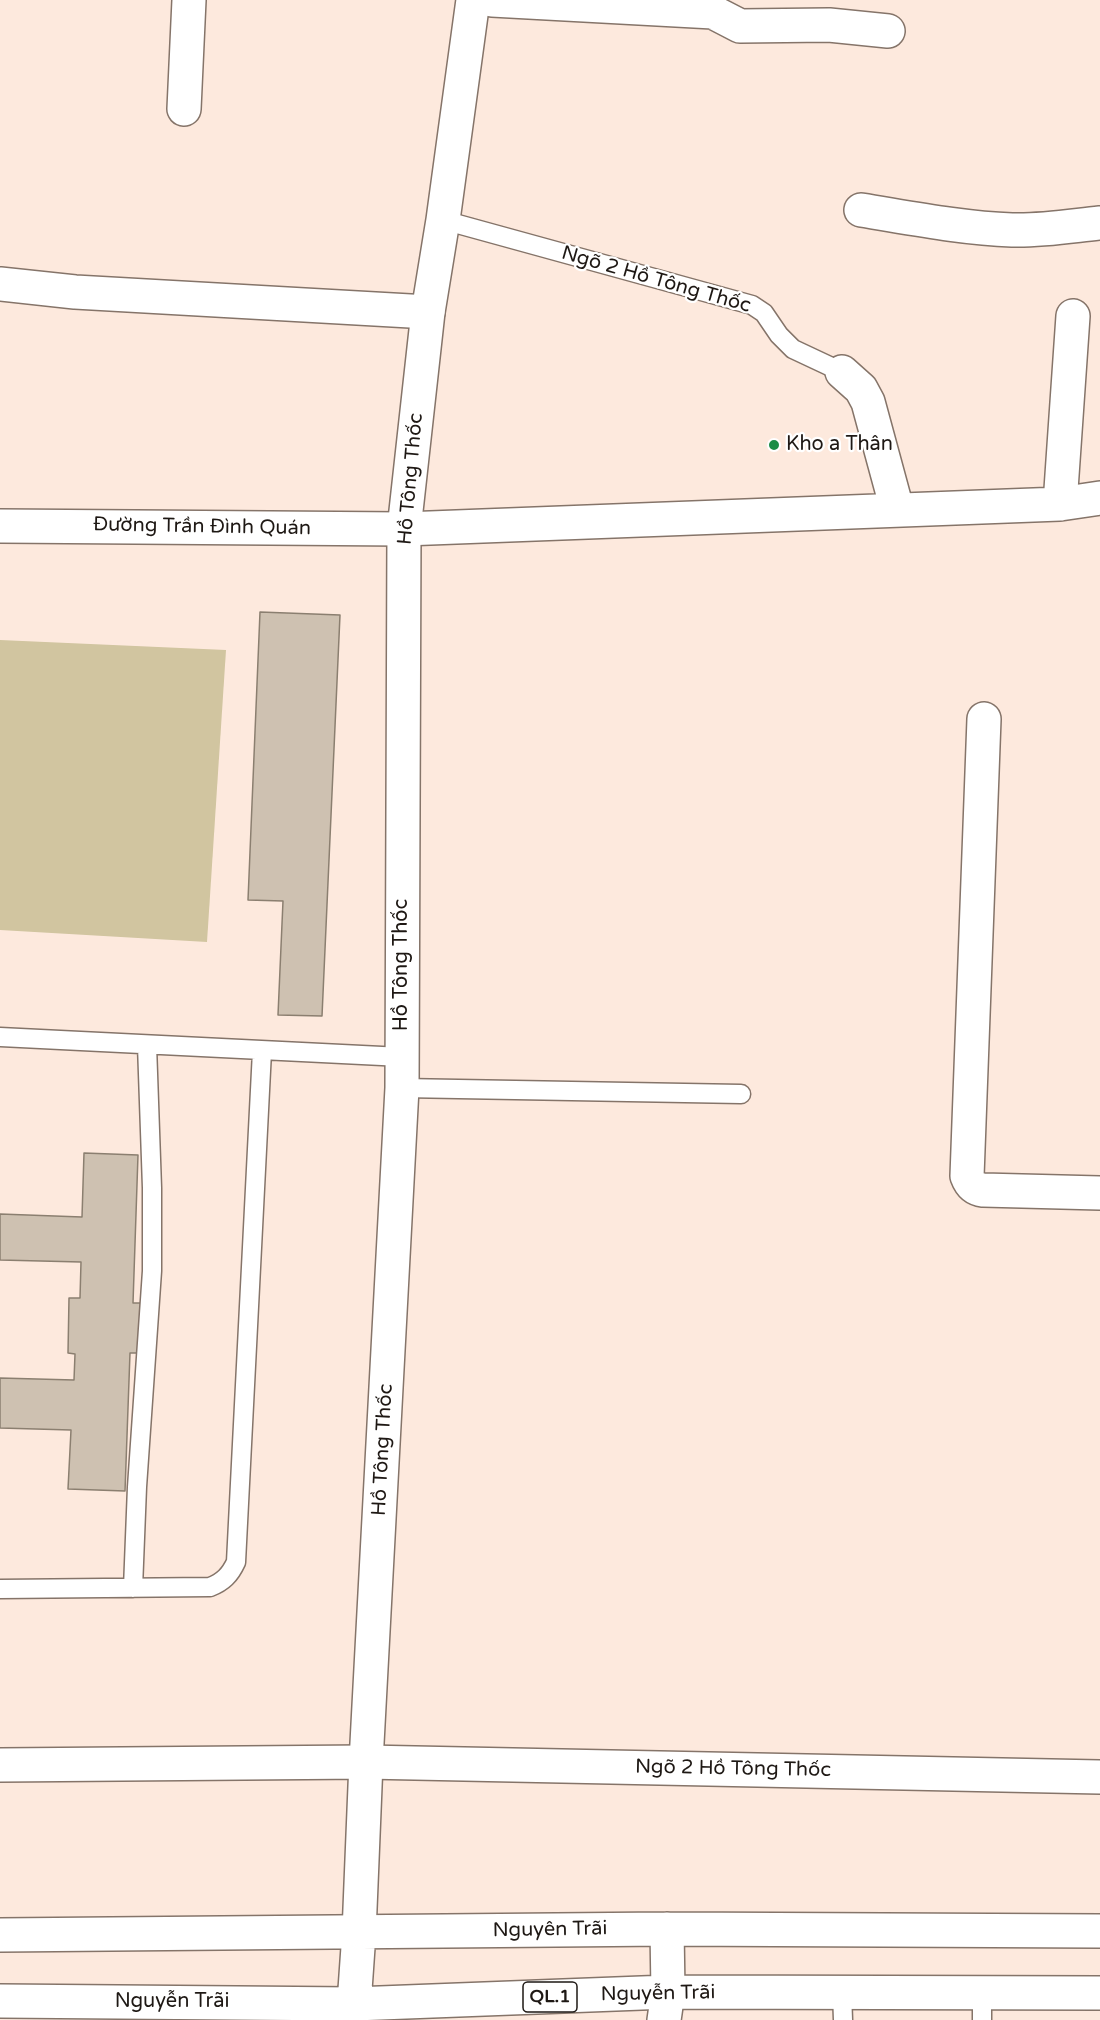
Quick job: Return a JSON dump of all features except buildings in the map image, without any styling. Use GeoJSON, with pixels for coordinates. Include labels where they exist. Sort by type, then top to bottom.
{"type":"FeatureCollection","features":[{"type":"Feature","properties":{"kind":"street"},"geometry":{"type":"LineString","coordinates":[[184,109],[189,0]]}},
{"type":"Feature","properties":{"kind":"street","name":"Hồ Tông Thốc"},"geometry":{"type":"LineString","coordinates":[[354,2012],[402,1073],[404,529],[428,312],[473,0]]}},
{"type":"Feature","properties":{"kind":"street"},"geometry":{"type":"LineString","coordinates":[[492,0],[713,12],[740,26],[830,25],[888,31]]}},
{"type":"Feature","properties":{"kind":"street"},"geometry":{"type":"LineString","coordinates":[[861,210],[985,228],[1015,230],[1100,223]]}},
{"type":"Feature","properties":{"kind":"street"},"geometry":{"type":"LineString","coordinates":[[0,284],[75,292],[428,312]]}},
{"type":"Feature","properties":{"kind":"street"},"geometry":{"type":"LineString","coordinates":[[1060,504],[1072,316]]}},
{"type":"Feature","properties":{"kind":"street","name":"Ngõ 2 Hồ Tông Thốc"},"geometry":{"type":"LineString","coordinates":[[842,372],[861,389],[868,402],[897,509]]}},
{"type":"Feature","properties":{"kind":"street","name":"Đường Trần Đình Quán"},"geometry":{"type":"LineString","coordinates":[[0,526],[404,529],[1060,504],[1100,498]]}},
{"type":"Feature","properties":{"kind":"street"},"geometry":{"type":"LineString","coordinates":[[984,719],[967,1176],[976,1189],[982,1190],[1100,1193]]}},
{"type":"Feature","properties":{"kind":"street","name":"Ngõ 2 Hồ Tông Thốc"},"geometry":{"type":"LineString","coordinates":[[0,1765],[366,1762],[1100,1777]]}},
{"type":"Feature","properties":{"kind":"street"},"geometry":{"type":"LineString","coordinates":[[666,2006],[667,1929]]}},
{"type":"Feature","properties":{"kind":"street","name":"Nguyên Trãi"},"geometry":{"type":"LineString","coordinates":[[0,1935],[667,1929],[1100,1931]]}},
{"type":"Feature","properties":{"kind":"street","name":"Nguyễn Trãi"},"geometry":{"type":"LineString","coordinates":[[0,2001],[354,2012],[666,2006],[982,2006],[1100,1993]]}},
{"type":"Feature","properties":{"kind":"lane","name":"Ngõ 2 Hồ Tông Thốc"},"geometry":{"type":"LineString","coordinates":[[443,220],[752,305],[764,313],[793,350],[842,372]]}},
{"type":"Feature","properties":{"kind":"lane"},"geometry":{"type":"LineString","coordinates":[[0,1037],[318,1052],[402,1073],[741,1094]]}},
{"type":"Feature","properties":{"kind":"lane"},"geometry":{"type":"LineString","coordinates":[[133,1588],[136,1487],[152,1271],[152,1188],[147,1045]]}},
{"type":"Feature","properties":{"kind":"lane"},"geometry":{"type":"LineString","coordinates":[[0,1589],[210,1587],[227,1577],[236,1562],[262,1051]]}},
{"type":"Feature","properties":{"kind":"shaded area"},"geometry":{"type":"Polygon","coordinates":[[[0,640],[226,650],[207,942],[0,930],[0,640]]]}},
{"type":"Feature","properties":{"kind":"place","name":"Kho a Thân"},"geometry":{"type":"Point","coordinates":[774,445]}}]}
